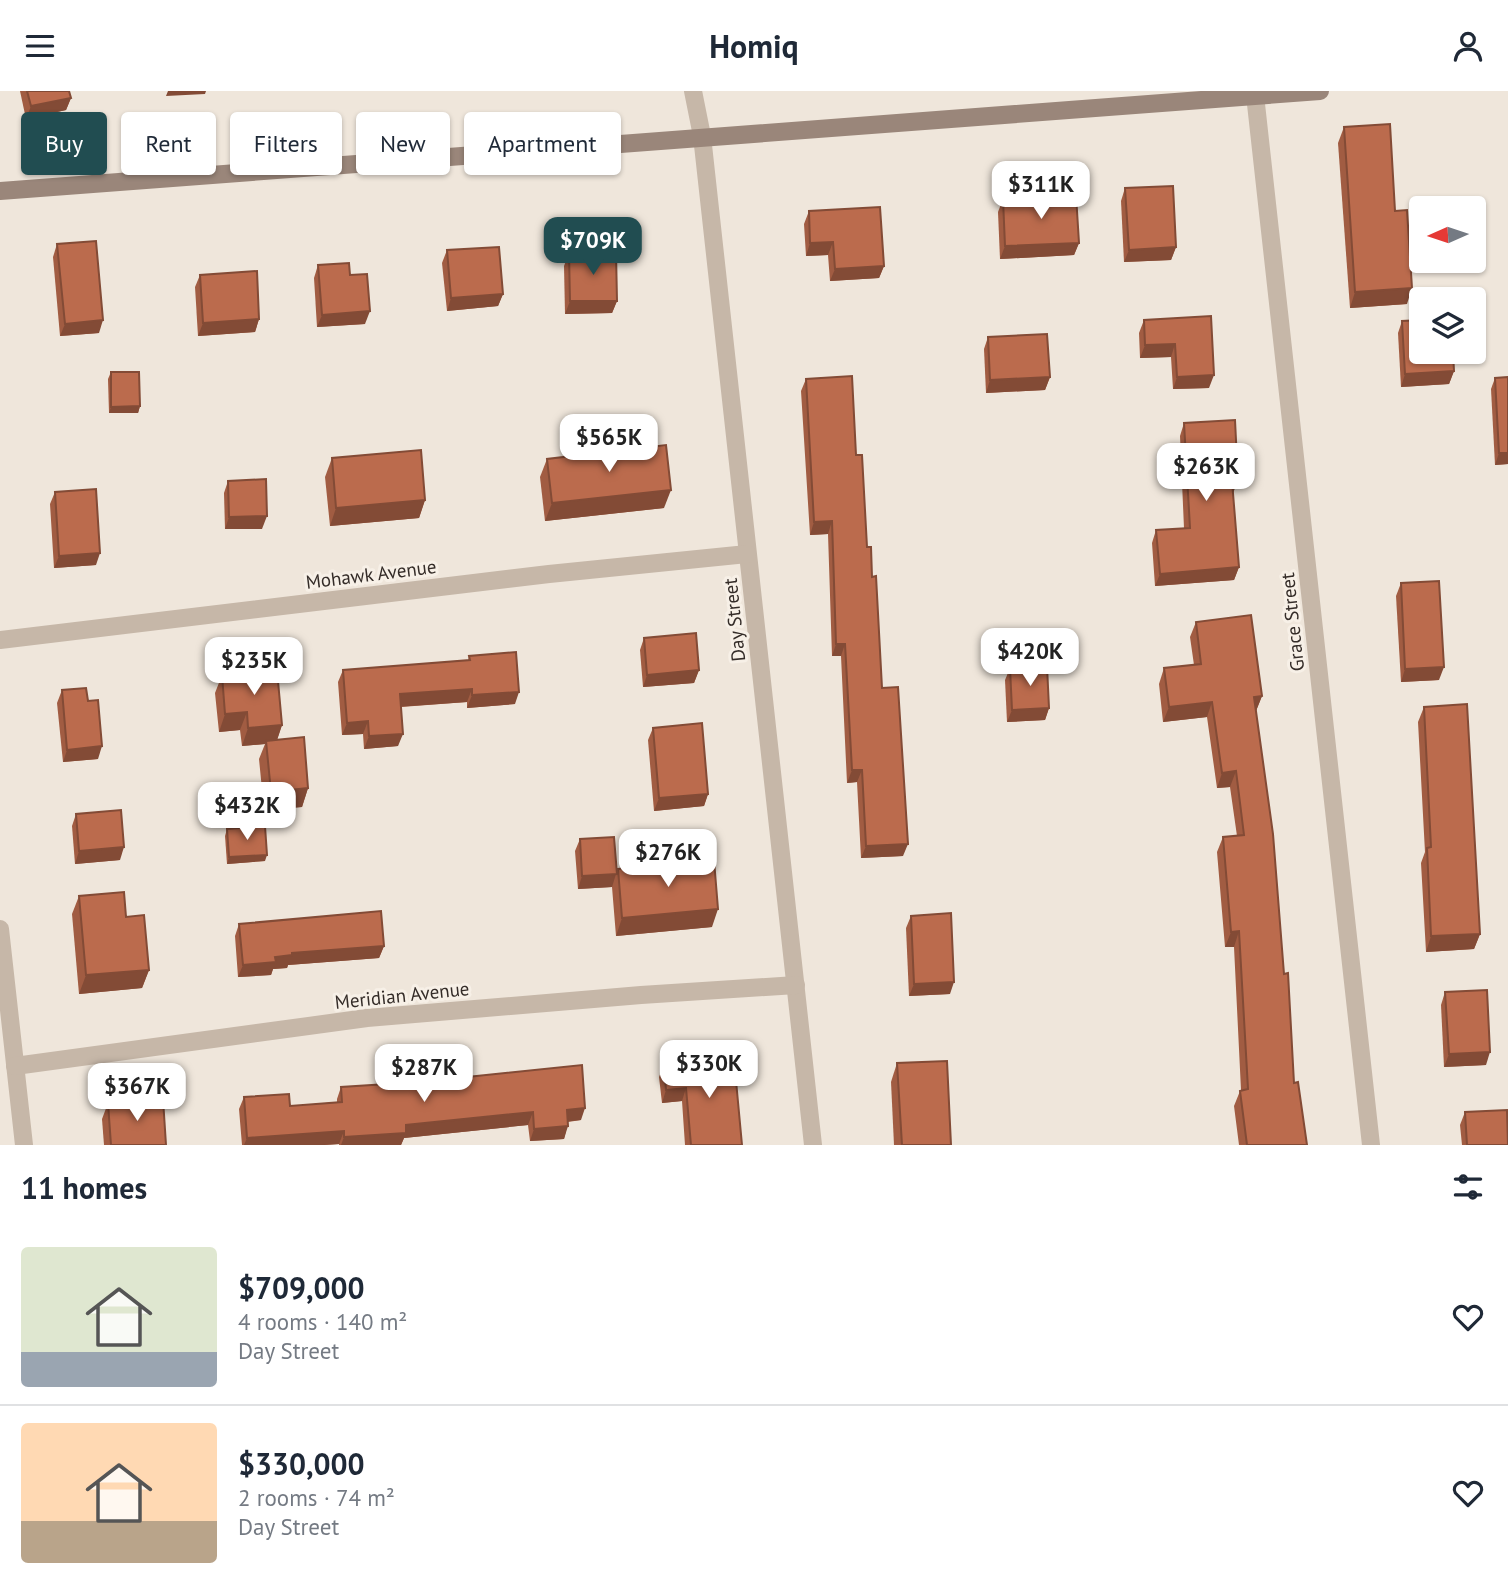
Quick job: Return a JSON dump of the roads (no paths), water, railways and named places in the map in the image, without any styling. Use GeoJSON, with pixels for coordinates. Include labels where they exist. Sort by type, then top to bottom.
{"type":"FeatureCollection","features":[{"type":"Feature","properties":{"kind":"main road"},"geometry":{"type":"LineString","coordinates":[[0,191],[1320,91]]}},
{"type":"Feature","properties":{"kind":"street","name":"Day Street"},"geometry":{"type":"LineString","coordinates":[[693,91],[702,137],[813,1145]]}},
{"type":"Feature","properties":{"kind":"street","name":"Grace Street"},"geometry":{"type":"LineString","coordinates":[[1255,95],[1371,1145]]}},
{"type":"Feature","properties":{"kind":"street","name":"Mohawk Avenue"},"geometry":{"type":"LineString","coordinates":[[0,640],[549,573],[747,554]]}},
{"type":"Feature","properties":{"kind":"street"},"geometry":{"type":"LineString","coordinates":[[0,929],[24,1145]]}},
{"type":"Feature","properties":{"kind":"street","name":"Meridian Avenue"},"geometry":{"type":"LineString","coordinates":[[15,1066],[367,1018],[796,985]]}}]}
